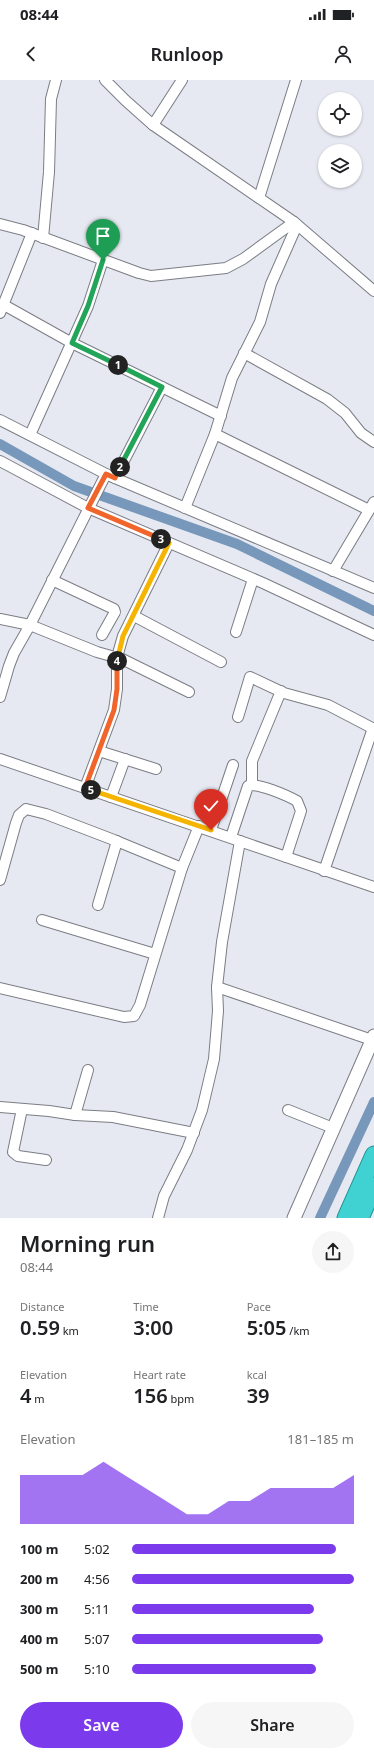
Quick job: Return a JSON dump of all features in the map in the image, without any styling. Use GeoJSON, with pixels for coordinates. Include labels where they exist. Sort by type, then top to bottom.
{"type":"FeatureCollection","features":[{"type":"Feature","properties":{"kind":"highway"},"geometry":{"type":"LineString","coordinates":[[346,1218],[374,1155]]}},
{"type":"Feature","properties":{"kind":"highway"},"geometry":{"type":"LineString","coordinates":[[360,1218],[374,1186]]}},
{"type":"Feature","properties":{"kind":"street"},"geometry":{"type":"LineString","coordinates":[[43,238],[49,172],[51,99],[56,80]]}},
{"type":"Feature","properties":{"kind":"street"},"geometry":{"type":"LineString","coordinates":[[105,80],[153,125],[295,223],[374,291]]}},
{"type":"Feature","properties":{"kind":"street"},"geometry":{"type":"LineString","coordinates":[[153,125],[182,80]]}},
{"type":"Feature","properties":{"kind":"street"},"geometry":{"type":"LineString","coordinates":[[259,198],[296,80]]}},
{"type":"Feature","properties":{"kind":"street"},"geometry":{"type":"LineString","coordinates":[[0,224],[32,233],[103,260],[151,276],[226,268],[243,259],[295,223]]}},
{"type":"Feature","properties":{"kind":"street"},"geometry":{"type":"LineString","coordinates":[[186,508],[215,434],[232,378],[260,322],[271,284],[295,223]]}},
{"type":"Feature","properties":{"kind":"street"},"geometry":{"type":"LineString","coordinates":[[32,233],[2,309],[221,416]]}},
{"type":"Feature","properties":{"kind":"street"},"geometry":{"type":"LineString","coordinates":[[30,435],[88,306],[103,260]]}},
{"type":"Feature","properties":{"kind":"street"},"geometry":{"type":"LineString","coordinates":[[244,353],[327,399],[344,413],[364,436],[374,442]]}},
{"type":"Feature","properties":{"kind":"street"},"geometry":{"type":"LineString","coordinates":[[0,697],[14,653],[30,625],[89,505],[98,489],[110,476],[162,387]]}},
{"type":"Feature","properties":{"kind":"street"},"geometry":{"type":"LineString","coordinates":[[0,420],[110,476],[374,588]]}},
{"type":"Feature","properties":{"kind":"street"},"geometry":{"type":"LineString","coordinates":[[215,434],[372,506],[333,571]]}},
{"type":"Feature","properties":{"kind":"street"},"geometry":{"type":"LineString","coordinates":[[0,461],[169,543],[374,634]]}},
{"type":"Feature","properties":{"kind":"street"},"geometry":{"type":"LineString","coordinates":[[85,788],[114,710],[117,689],[117,657],[123,636],[169,543]]}},
{"type":"Feature","properties":{"kind":"street"},"geometry":{"type":"LineString","coordinates":[[236,632],[253,579]]}},
{"type":"Feature","properties":{"kind":"street"},"geometry":{"type":"LineString","coordinates":[[52,580],[116,612],[102,635]]}},
{"type":"Feature","properties":{"kind":"street"},"geometry":{"type":"LineString","coordinates":[[134,616],[221,662]]}},
{"type":"Feature","properties":{"kind":"street"},"geometry":{"type":"LineString","coordinates":[[0,619],[30,625],[97,652],[117,657],[189,692]]}},
{"type":"Feature","properties":{"kind":"street"},"geometry":{"type":"LineString","coordinates":[[238,716],[250,677],[281,691],[328,705],[374,729],[324,871]]}},
{"type":"Feature","properties":{"kind":"street"},"geometry":{"type":"LineString","coordinates":[[252,785],[252,761],[281,691]]}},
{"type":"Feature","properties":{"kind":"street"},"geometry":{"type":"LineString","coordinates":[[99,751],[156,769]]}},
{"type":"Feature","properties":{"kind":"street"},"geometry":{"type":"LineString","coordinates":[[0,759],[374,887]]}},
{"type":"Feature","properties":{"kind":"street"},"geometry":{"type":"LineString","coordinates":[[111,797],[125,759]]}},
{"type":"Feature","properties":{"kind":"street"},"geometry":{"type":"LineString","coordinates":[[211,830],[233,765]]}},
{"type":"Feature","properties":{"kind":"street"},"geometry":{"type":"LineString","coordinates":[[158,1218],[168,1188],[194,1133],[202,1110],[214,1060],[218,1012],[217,987],[236,839],[248,786],[252,785]]}},
{"type":"Feature","properties":{"kind":"street"},"geometry":{"type":"LineString","coordinates":[[252,785],[290,797],[297,800],[300,805],[299,818],[286,857]]}},
{"type":"Feature","properties":{"kind":"street"},"geometry":{"type":"LineString","coordinates":[[0,880],[16,823],[19,816],[26,809],[46,814],[182,868]]}},
{"type":"Feature","properties":{"kind":"street"},"geometry":{"type":"LineString","coordinates":[[0,988],[124,1017],[134,1016],[140,1005],[182,868],[199,826]]}},
{"type":"Feature","properties":{"kind":"street"},"geometry":{"type":"LineString","coordinates":[[98,905],[117,841]]}},
{"type":"Feature","properties":{"kind":"street"},"geometry":{"type":"LineString","coordinates":[[42,920],[155,954]]}},
{"type":"Feature","properties":{"kind":"street"},"geometry":{"type":"LineString","coordinates":[[217,987],[373,1038],[294,1218]]}},
{"type":"Feature","properties":{"kind":"street"},"geometry":{"type":"LineString","coordinates":[[75,1115],[88,1070]]}},
{"type":"Feature","properties":{"kind":"street"},"geometry":{"type":"LineString","coordinates":[[0,1107],[75,1115],[113,1117],[194,1133]]}},
{"type":"Feature","properties":{"kind":"street"},"geometry":{"type":"LineString","coordinates":[[22,1109],[13,1152],[18,1156],[46,1160]]}},
{"type":"Feature","properties":{"kind":"street"},"geometry":{"type":"LineString","coordinates":[[288,1110],[333,1128]]}},
{"type":"Feature","properties":{"kind":"waterway"},"geometry":{"type":"LineString","coordinates":[[0,444],[74,486],[237,544],[374,611]]}},
{"type":"Feature","properties":{"kind":"waterway"},"geometry":{"type":"LineString","coordinates":[[320,1218],[374,1102]]}},
{"type":"Feature","properties":{"kind":"route"},"geometry":{"type":"LineString","coordinates":[[103,260],[88,306],[72,343],[162,387],[115,478],[106,474],[88,508],[169,543],[123,636],[117,657],[117,689],[114,710],[85,788],[211,830]]}}]}
